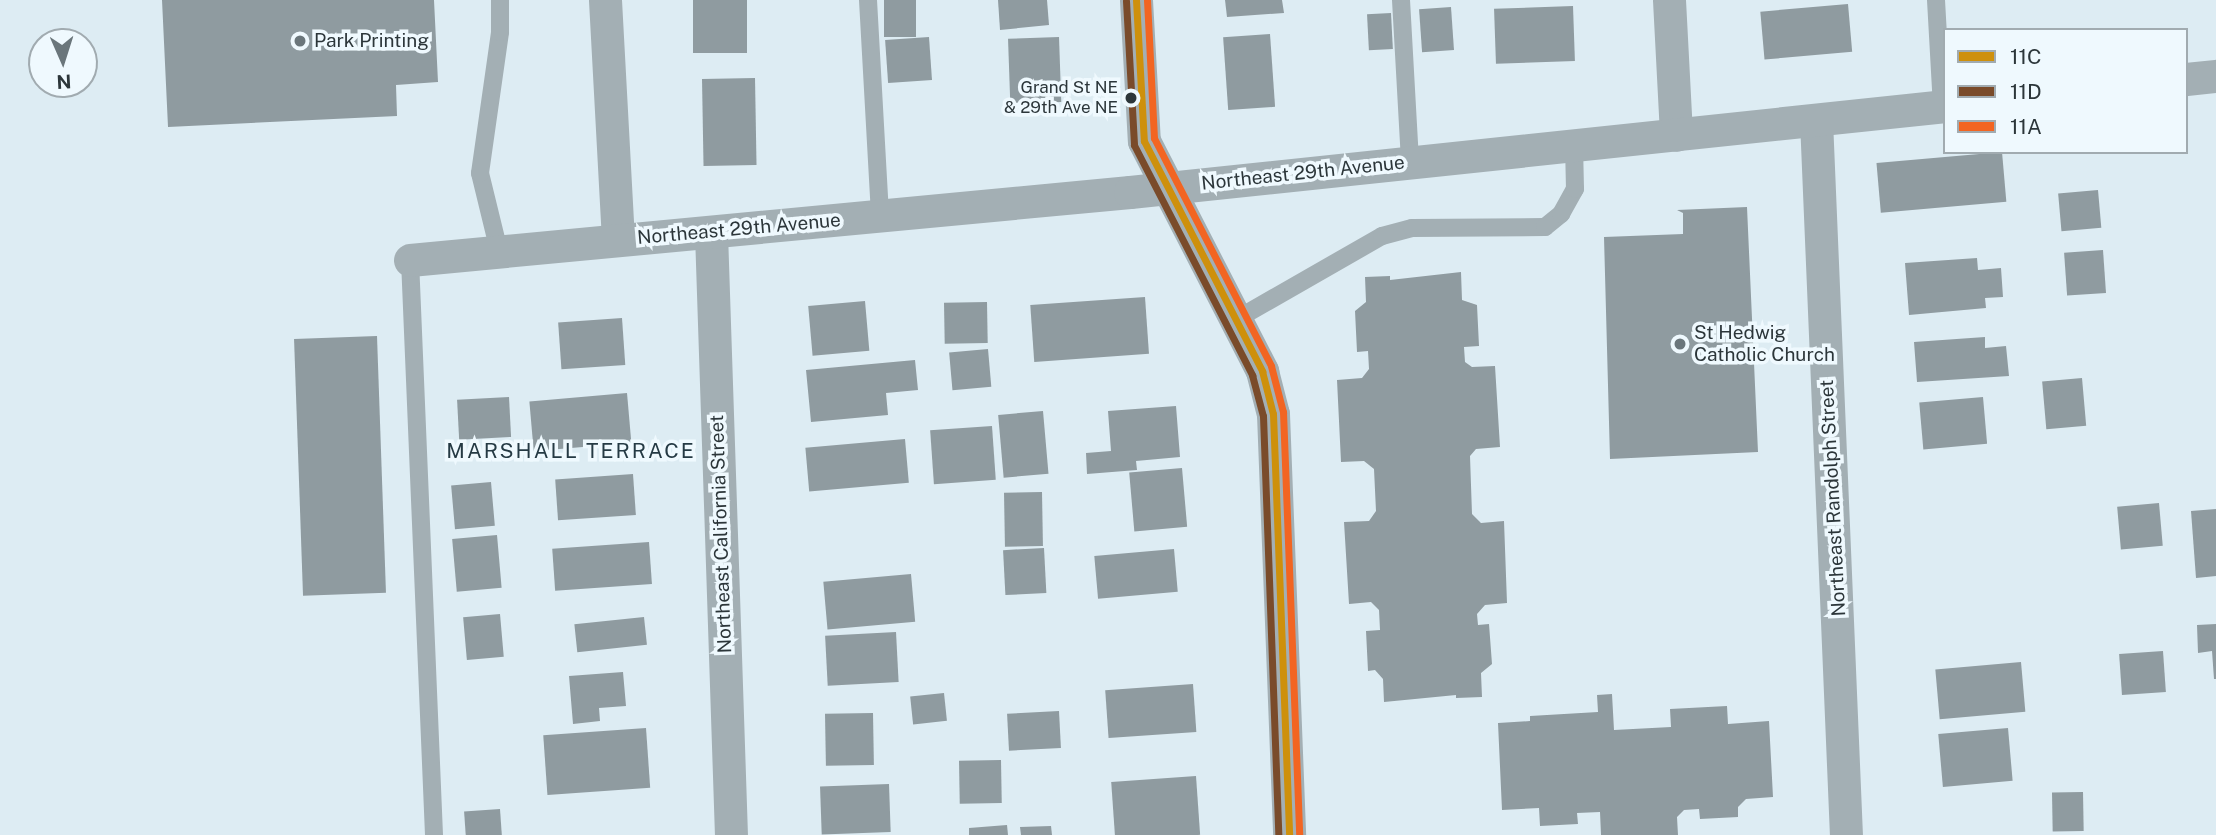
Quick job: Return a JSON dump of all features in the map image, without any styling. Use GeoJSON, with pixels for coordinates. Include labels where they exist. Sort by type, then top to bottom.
{"type":"FeatureCollection","features":[{"type":"Feature","properties":{"kind":"street"},"geometry":{"type":"LineString","coordinates":[[605,0],[618,240]]}},
{"type":"Feature","properties":{"kind":"street"},"geometry":{"type":"LineString","coordinates":[[1136,0],[1144,141],[1262,371],[1273,414],[1289,835]]}},
{"type":"Feature","properties":{"kind":"street"},"geometry":{"type":"LineString","coordinates":[[1669,0],[1676,135]]}},
{"type":"Feature","properties":{"kind":"street"},"geometry":{"type":"LineString","coordinates":[[2188,79],[2216,75]]}},
{"type":"Feature","properties":{"kind":"street","name":"Northeast 29th Avenue"},"geometry":{"type":"LineString","coordinates":[[410,260],[1167,188],[1943,106]]}},
{"type":"Feature","properties":{"kind":"street","name":"Northeast Randolph Street"},"geometry":{"type":"LineString","coordinates":[[1816,120],[1846,835]]}},
{"type":"Feature","properties":{"kind":"street","name":"Northeast California Street"},"geometry":{"type":"LineString","coordinates":[[711,233],[731,835]]}},
{"type":"Feature","properties":{"kind":"lane"},"geometry":{"type":"LineString","coordinates":[[499,251],[480,173],[500,32],[500,0]]}},
{"type":"Feature","properties":{"kind":"lane"},"geometry":{"type":"LineString","coordinates":[[868,0],[880,216]]}},
{"type":"Feature","properties":{"kind":"lane"},"geometry":{"type":"LineString","coordinates":[[1401,0],[1410,162]]}},
{"type":"Feature","properties":{"kind":"lane"},"geometry":{"type":"LineString","coordinates":[[1936,0],[1943,106]]}},
{"type":"Feature","properties":{"kind":"lane"},"geometry":{"type":"LineString","coordinates":[[1237,319],[1381,236],[1412,228],[1545,227],[1561,215],[1575,189],[1574,145]]}},
{"type":"Feature","properties":{"kind":"lane"},"geometry":{"type":"LineString","coordinates":[[410,260],[434,835]]}},
{"type":"Feature","properties":{"kind":"building","name":"Park Printing"},"geometry":{"type":"Polygon","coordinates":[[[162,0],[434,0],[438,82],[396,85],[397,116],[168,127],[162,0]]]}},
{"type":"Feature","properties":{"kind":"building"},"geometry":{"type":"Polygon","coordinates":[[[693,0],[747,0],[747,53],[693,53],[693,0]]]}},
{"type":"Feature","properties":{"kind":"building"},"geometry":{"type":"Polygon","coordinates":[[[884,0],[916,0],[916,37],[884,37],[884,0]]]}},
{"type":"Feature","properties":{"kind":"building"},"geometry":{"type":"Polygon","coordinates":[[[998,0],[1047,0],[1049,25],[1000,30],[998,0]]]}},
{"type":"Feature","properties":{"kind":"building"},"geometry":{"type":"Polygon","coordinates":[[[1225,0],[1282,0],[1284,13],[1227,17],[1225,0]]]}},
{"type":"Feature","properties":{"kind":"building"},"geometry":{"type":"Polygon","coordinates":[[[1848,4],[1852,52],[1765,59],[1760,12],[1848,4]]]}},
{"type":"Feature","properties":{"kind":"building"},"geometry":{"type":"Polygon","coordinates":[[[1573,6],[1575,61],[1496,64],[1494,9],[1573,6]]]}},
{"type":"Feature","properties":{"kind":"building"},"geometry":{"type":"Polygon","coordinates":[[[1451,7],[1454,50],[1422,52],[1419,9],[1451,7]]]}},
{"type":"Feature","properties":{"kind":"building"},"geometry":{"type":"Polygon","coordinates":[[[1391,13],[1393,49],[1369,50],[1367,14],[1391,13]]]}},
{"type":"Feature","properties":{"kind":"building"},"geometry":{"type":"Polygon","coordinates":[[[1270,34],[1275,107],[1228,110],[1223,37],[1270,34]]]}},
{"type":"Feature","properties":{"kind":"building"},"geometry":{"type":"Polygon","coordinates":[[[929,37],[932,80],[888,83],[885,40],[929,37]]]}},
{"type":"Feature","properties":{"kind":"building"},"geometry":{"type":"Polygon","coordinates":[[[1059,37],[1061,102],[1010,104],[1008,39],[1059,37]]]}},
{"type":"Feature","properties":{"kind":"building"},"geometry":{"type":"Polygon","coordinates":[[[755,78],[757,165],[704,166],[702,79],[755,78]]]}},
{"type":"Feature","properties":{"kind":"building"},"geometry":{"type":"Polygon","coordinates":[[[2002,154],[2006,202],[1881,213],[1876,163],[2002,154]]]}},
{"type":"Feature","properties":{"kind":"building"},"geometry":{"type":"Polygon","coordinates":[[[2098,190],[2101,228],[2061,231],[2058,193],[2098,190]]]}},
{"type":"Feature","properties":{"kind":"building","name":"St Hedwig Catholic Church"},"geometry":{"type":"Polygon","coordinates":[[[1747,207],[1758,452],[1610,459],[1604,237],[1683,234],[1683,213],[1677,210],[1747,207]]]}},
{"type":"Feature","properties":{"kind":"building"},"geometry":{"type":"Polygon","coordinates":[[[2103,250],[2106,293],[2067,296],[2064,253],[2103,250]]]}},
{"type":"Feature","properties":{"kind":"building"},"geometry":{"type":"Polygon","coordinates":[[[1977,258],[1978,270],[2001,268],[2003,297],[1985,298],[1986,308],[1909,315],[1905,263],[1977,258]]]}},
{"type":"Feature","properties":{"kind":"building"},"geometry":{"type":"Polygon","coordinates":[[[1461,272],[1462,300],[1477,305],[1479,346],[1464,347],[1465,362],[1472,367],[1495,366],[1500,447],[1476,449],[1470,456],[1472,514],[1481,523],[1504,521],[1507,603],[1485,605],[1477,614],[1478,625],[1489,624],[1492,664],[1481,673],[1482,697],[1456,698],[1456,695],[1384,702],[1383,679],[1375,670],[1368,671],[1366,631],[1380,630],[1379,610],[1371,602],[1349,604],[1344,522],[1369,521],[1376,511],[1374,469],[1364,461],[1341,462],[1337,380],[1362,378],[1369,369],[1368,351],[1357,352],[1355,311],[1366,302],[1365,277],[1390,276],[1390,280],[1461,272]]]}},
{"type":"Feature","properties":{"kind":"building"},"geometry":{"type":"Polygon","coordinates":[[[1145,297],[1149,354],[1034,362],[1030,305],[1145,297]]]}},
{"type":"Feature","properties":{"kind":"building"},"geometry":{"type":"Polygon","coordinates":[[[865,301],[869,351],[813,356],[808,306],[865,301]]]}},
{"type":"Feature","properties":{"kind":"building"},"geometry":{"type":"Polygon","coordinates":[[[987,302],[988,343],[945,344],[944,303],[987,302]]]}},
{"type":"Feature","properties":{"kind":"building"},"geometry":{"type":"Polygon","coordinates":[[[622,318],[625,365],[561,369],[558,322],[622,318]]]}},
{"type":"Feature","properties":{"kind":"building"},"geometry":{"type":"Polygon","coordinates":[[[377,336],[386,593],[303,596],[294,339],[377,336]]]}},
{"type":"Feature","properties":{"kind":"building"},"geometry":{"type":"Polygon","coordinates":[[[1985,337],[1985,348],[2006,346],[2009,376],[1917,382],[1914,342],[1985,337]]]}},
{"type":"Feature","properties":{"kind":"building"},"geometry":{"type":"Polygon","coordinates":[[[988,349],[991,387],[952,390],[949,352],[988,349]]]}},
{"type":"Feature","properties":{"kind":"building"},"geometry":{"type":"Polygon","coordinates":[[[915,360],[918,390],[886,393],[888,415],[811,422],[806,370],[915,360]]]}},
{"type":"Feature","properties":{"kind":"building"},"geometry":{"type":"Polygon","coordinates":[[[2082,378],[2086,426],[2046,429],[2042,381],[2082,378]]]}},
{"type":"Feature","properties":{"kind":"building"},"geometry":{"type":"Polygon","coordinates":[[[627,393],[631,443],[534,451],[529,402],[627,393]]]}},
{"type":"Feature","properties":{"kind":"building"},"geometry":{"type":"Polygon","coordinates":[[[509,397],[511,437],[459,440],[457,400],[509,397]]]}},
{"type":"Feature","properties":{"kind":"building"},"geometry":{"type":"Polygon","coordinates":[[[1983,397],[1987,444],[1923,449],[1919,403],[1983,397]]]}},
{"type":"Feature","properties":{"kind":"building"},"geometry":{"type":"Polygon","coordinates":[[[1176,406],[1180,457],[1136,461],[1137,470],[1087,474],[1086,453],[1111,451],[1108,411],[1176,406]]]}},
{"type":"Feature","properties":{"kind":"building"},"geometry":{"type":"Polygon","coordinates":[[[1043,411],[1048,474],[1004,478],[998,415],[1043,411]]]}},
{"type":"Feature","properties":{"kind":"building"},"geometry":{"type":"Polygon","coordinates":[[[992,426],[996,480],[934,484],[930,430],[992,426]]]}},
{"type":"Feature","properties":{"kind":"building"},"geometry":{"type":"Polygon","coordinates":[[[905,439],[909,483],[809,492],[805,448],[905,439]]]}},
{"type":"Feature","properties":{"kind":"building"},"geometry":{"type":"Polygon","coordinates":[[[1182,468],[1187,527],[1134,531],[1129,473],[1182,468]]]}},
{"type":"Feature","properties":{"kind":"building"},"geometry":{"type":"Polygon","coordinates":[[[633,474],[636,515],[558,520],[555,479],[633,474]]]}},
{"type":"Feature","properties":{"kind":"building"},"geometry":{"type":"Polygon","coordinates":[[[491,482],[495,526],[455,529],[451,485],[491,482]]]}},
{"type":"Feature","properties":{"kind":"building"},"geometry":{"type":"Polygon","coordinates":[[[1042,492],[1043,546],[1005,547],[1004,493],[1042,492]]]}},
{"type":"Feature","properties":{"kind":"building"},"geometry":{"type":"Polygon","coordinates":[[[2159,503],[2163,546],[2121,549],[2117,507],[2159,503]]]}},
{"type":"Feature","properties":{"kind":"building"},"geometry":{"type":"Polygon","coordinates":[[[2216,509],[2216,576],[2196,578],[2191,511],[2216,509]]]}},
{"type":"Feature","properties":{"kind":"building"},"geometry":{"type":"Polygon","coordinates":[[[497,535],[502,588],[457,592],[452,539],[497,535]]]}},
{"type":"Feature","properties":{"kind":"building"},"geometry":{"type":"Polygon","coordinates":[[[649,542],[652,584],[555,591],[552,549],[649,542]]]}},
{"type":"Feature","properties":{"kind":"building"},"geometry":{"type":"Polygon","coordinates":[[[1044,548],[1046,593],[1005,595],[1003,550],[1044,548]]]}},
{"type":"Feature","properties":{"kind":"building"},"geometry":{"type":"Polygon","coordinates":[[[1174,549],[1178,592],[1098,599],[1094,556],[1174,549]]]}},
{"type":"Feature","properties":{"kind":"building"},"geometry":{"type":"Polygon","coordinates":[[[911,574],[915,622],[828,629],[823,582],[911,574]]]}},
{"type":"Feature","properties":{"kind":"building"},"geometry":{"type":"Polygon","coordinates":[[[500,614],[504,657],[467,660],[463,617],[500,614]]]}},
{"type":"Feature","properties":{"kind":"building"},"geometry":{"type":"Polygon","coordinates":[[[644,617],[647,645],[577,652],[574,624],[644,617]]]}},
{"type":"Feature","properties":{"kind":"building"},"geometry":{"type":"Polygon","coordinates":[[[2216,624],[2214,679],[2212,651],[2198,653],[2197,625],[2216,624]]]}},
{"type":"Feature","properties":{"kind":"building"},"geometry":{"type":"Polygon","coordinates":[[[896,632],[899,682],[828,686],[825,636],[896,632]]]}},
{"type":"Feature","properties":{"kind":"building"},"geometry":{"type":"Polygon","coordinates":[[[2163,651],[2166,692],[2122,695],[2119,654],[2163,651]]]}},
{"type":"Feature","properties":{"kind":"building"},"geometry":{"type":"Polygon","coordinates":[[[2021,662],[2025,712],[1940,719],[1935,669],[2021,662]]]}},
{"type":"Feature","properties":{"kind":"building"},"geometry":{"type":"Polygon","coordinates":[[[623,672],[626,706],[599,708],[600,721],[573,724],[569,676],[623,672]]]}},
{"type":"Feature","properties":{"kind":"building"},"geometry":{"type":"Polygon","coordinates":[[[1193,684],[1196,732],[1109,738],[1105,690],[1193,684]]]}},
{"type":"Feature","properties":{"kind":"building"},"geometry":{"type":"Polygon","coordinates":[[[944,693],[947,721],[913,724],[910,697],[944,693]]]}},
{"type":"Feature","properties":{"kind":"building"},"geometry":{"type":"Polygon","coordinates":[[[1612,694],[1614,730],[1671,727],[1670,709],[1727,706],[1728,724],[1769,721],[1773,797],[1746,799],[1738,807],[1738,817],[1700,819],[1699,809],[1684,810],[1677,817],[1678,835],[1601,835],[1600,812],[1577,813],[1578,824],[1540,826],[1539,808],[1502,810],[1498,723],[1530,721],[1530,716],[1598,712],[1597,695],[1612,694]]]}},
{"type":"Feature","properties":{"kind":"building"},"geometry":{"type":"Polygon","coordinates":[[[1059,711],[1061,748],[1009,751],[1007,714],[1059,711]]]}},
{"type":"Feature","properties":{"kind":"building"},"geometry":{"type":"Polygon","coordinates":[[[873,713],[874,765],[826,766],[825,714],[873,713]]]}},
{"type":"Feature","properties":{"kind":"building"},"geometry":{"type":"Polygon","coordinates":[[[646,728],[650,788],[547,795],[543,735],[646,728]]]}},
{"type":"Feature","properties":{"kind":"building"},"geometry":{"type":"Polygon","coordinates":[[[2008,728],[2013,781],[1943,787],[1938,734],[2008,728]]]}},
{"type":"Feature","properties":{"kind":"building"},"geometry":{"type":"Polygon","coordinates":[[[1001,760],[1002,803],[960,804],[959,761],[1001,760]]]}},
{"type":"Feature","properties":{"kind":"building"},"geometry":{"type":"Polygon","coordinates":[[[1196,776],[1200,835],[1115,835],[1111,782],[1196,776]]]}},
{"type":"Feature","properties":{"kind":"building"},"geometry":{"type":"Polygon","coordinates":[[[889,784],[891,832],[822,834],[820,786],[889,784]]]}},
{"type":"Feature","properties":{"kind":"building"},"geometry":{"type":"Polygon","coordinates":[[[2083,792],[2084,831],[2053,832],[2052,793],[2083,792]]]}},
{"type":"Feature","properties":{"kind":"building"},"geometry":{"type":"Polygon","coordinates":[[[500,809],[502,835],[466,835],[464,812],[500,809]]]}},
{"type":"Feature","properties":{"kind":"building"},"geometry":{"type":"Polygon","coordinates":[[[1007,825],[1008,835],[969,835],[969,828],[1007,825]]]}},
{"type":"Feature","properties":{"kind":"building"},"geometry":{"type":"Polygon","coordinates":[[[1051,826],[1052,835],[1021,835],[1020,827],[1051,826]]]}},
{"type":"Feature","properties":{"kind":"transit line","name":"11C"},"geometry":{"type":"LineString","coordinates":[[1136,0],[1144,141],[1262,371],[1273,414],[1289,835]]}},
{"type":"Feature","properties":{"kind":"transit line","name":"11A"},"geometry":{"type":"LineString","coordinates":[[1147,0],[1154,138],[1271,366],[1283,412],[1299,835]]}},
{"type":"Feature","properties":{"kind":"transit line","name":"11D"},"geometry":{"type":"LineString","coordinates":[[1126,1],[1134,145],[1252,375],[1263,416],[1278,835]]}},
{"type":"Feature","properties":{"kind":"place","name":"Park Printing"},"geometry":{"type":"Point","coordinates":[300,41]}},
{"type":"Feature","properties":{"kind":"place","name":"Grand St NE & 29th Ave NE"},"geometry":{"type":"Point","coordinates":[1131,98]}},
{"type":"Feature","properties":{"kind":"place","name":"St Hedwig Catholic Church"},"geometry":{"type":"Point","coordinates":[1680,344]}},
{"type":"Feature","properties":{"kind":"district","name":"MARSHALL TERRACE"},"geometry":{"type":"Point","coordinates":[571,451]}}]}
